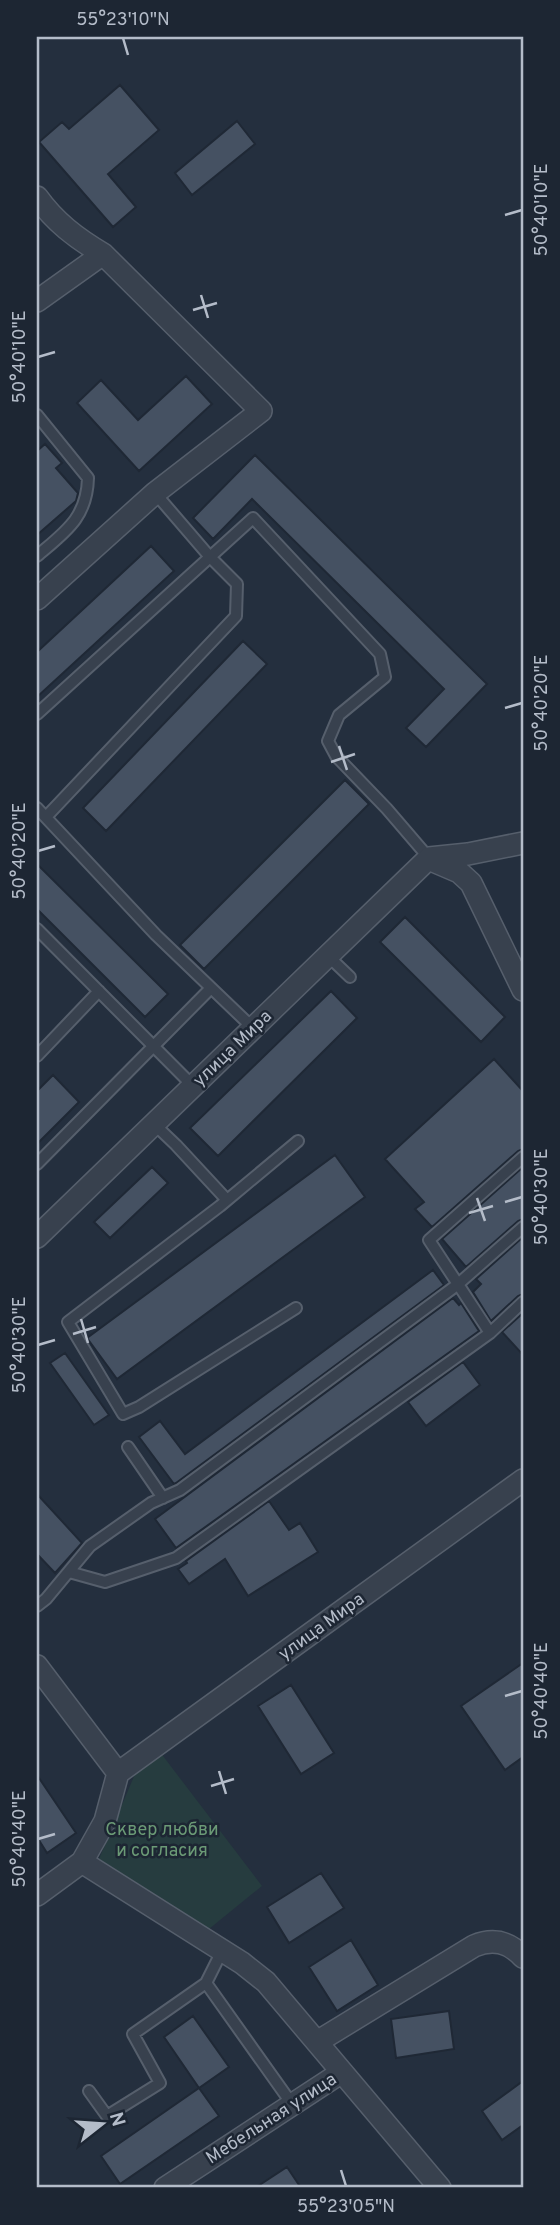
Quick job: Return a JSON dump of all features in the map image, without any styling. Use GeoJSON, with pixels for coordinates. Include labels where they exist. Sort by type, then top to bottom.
{"type":"FeatureCollection","features":[{"type":"Feature","properties":{"kind":"street"},"geometry":{"type":"LineString","coordinates":[[37,197],[48,213],[74,236],[103,254],[261,411],[155,493],[37,599]]}},
{"type":"Feature","properties":{"kind":"street"},"geometry":{"type":"LineString","coordinates":[[37,301],[103,254]]}},
{"type":"Feature","properties":{"kind":"street"},"geometry":{"type":"LineString","coordinates":[[429,858],[468,854],[523,843]]}},
{"type":"Feature","properties":{"kind":"street"},"geometry":{"type":"LineString","coordinates":[[429,858],[458,872],[471,883],[523,990]]}},
{"type":"Feature","properties":{"kind":"street","name":"улица Мира"},"geometry":{"type":"LineString","coordinates":[[37,1237],[429,858]]}},
{"type":"Feature","properties":{"kind":"street","name":"улица Мира"},"geometry":{"type":"LineString","coordinates":[[118,1773],[523,1479]]}},
{"type":"Feature","properties":{"kind":"street"},"geometry":{"type":"LineString","coordinates":[[37,1666],[118,1773],[106,1821],[82,1862],[37,1895]]}},
{"type":"Feature","properties":{"kind":"street"},"geometry":{"type":"LineString","coordinates":[[82,1862],[242,1963],[266,1982],[440,2188]]}},
{"type":"Feature","properties":{"kind":"street"},"geometry":{"type":"LineString","coordinates":[[317,2042],[486,1941],[511,1946],[523,1957]]}},
{"type":"Feature","properties":{"kind":"street","name":"Мебельная улица"},"geometry":{"type":"LineString","coordinates":[[165,2188],[342,2072]]}},
{"type":"Feature","properties":{"kind":"lane"},"geometry":{"type":"LineString","coordinates":[[37,415],[88,478],[84,508],[62,534],[37,556]]}},
{"type":"Feature","properties":{"kind":"lane"},"geometry":{"type":"LineString","coordinates":[[46,817],[236,616],[237,584],[155,493]]}},
{"type":"Feature","properties":{"kind":"lane"},"geometry":{"type":"LineString","coordinates":[[37,714],[253,517],[380,654],[385,677],[340,715],[328,741],[336,756],[429,858]]}},
{"type":"Feature","properties":{"kind":"lane"},"geometry":{"type":"LineString","coordinates":[[37,808],[156,935],[253,1028]]}},
{"type":"Feature","properties":{"kind":"lane"},"geometry":{"type":"LineString","coordinates":[[37,929],[193,1086]]}},
{"type":"Feature","properties":{"kind":"lane"},"geometry":{"type":"LineString","coordinates":[[327,954],[350,977]]}},
{"type":"Feature","properties":{"kind":"lane"},"geometry":{"type":"LineString","coordinates":[[37,1164],[211,988]]}},
{"type":"Feature","properties":{"kind":"lane"},"geometry":{"type":"LineString","coordinates":[[37,1056],[99,991]]}},
{"type":"Feature","properties":{"kind":"lane"},"geometry":{"type":"LineString","coordinates":[[154,1124],[227,1200]]}},
{"type":"Feature","properties":{"kind":"lane"},"geometry":{"type":"LineString","coordinates":[[296,1308],[139,1407],[123,1413],[68,1322],[227,1200],[298,1141]]}},
{"type":"Feature","properties":{"kind":"lane"},"geometry":{"type":"LineString","coordinates":[[490,1333],[429,1240],[523,1157]]}},
{"type":"Feature","properties":{"kind":"lane"},"geometry":{"type":"LineString","coordinates":[[37,1606],[46,1599],[90,1546],[151,1503],[180,1490],[457,1285],[523,1227]]}},
{"type":"Feature","properties":{"kind":"lane"},"geometry":{"type":"LineString","coordinates":[[69,1572],[105,1581],[176,1558],[490,1333],[523,1302]]}},
{"type":"Feature","properties":{"kind":"lane"},"geometry":{"type":"LineString","coordinates":[[128,1447],[163,1498]]}},
{"type":"Feature","properties":{"kind":"lane"},"geometry":{"type":"LineString","coordinates":[[89,2091],[107,2116],[160,2083],[133,2035],[206,1983],[222,1951]]}},
{"type":"Feature","properties":{"kind":"lane"},"geometry":{"type":"LineString","coordinates":[[206,1983],[292,2104]]}},
{"type":"Feature","properties":{"kind":"green space","name":"Сквер любви и согласия"},"geometry":{"type":"Polygon","coordinates":[[[160,1752],[262,1886],[209,1929],[99,1859],[138,1767],[160,1752]]]}},
{"type":"Feature","properties":{"kind":"building"},"geometry":{"type":"Polygon","coordinates":[[[120,85],[159,130],[108,174],[136,207],[113,227],[39,142],[62,122],[69,129],[120,85]]]}},
{"type":"Feature","properties":{"kind":"building"},"geometry":{"type":"Polygon","coordinates":[[[237,121],[255,144],[192,195],[175,173],[237,121]]]}},
{"type":"Feature","properties":{"kind":"building"},"geometry":{"type":"Polygon","coordinates":[[[186,376],[212,404],[139,471],[77,403],[101,380],[138,420],[186,376]]]}},
{"type":"Feature","properties":{"kind":"building"},"geometry":{"type":"Polygon","coordinates":[[[45,444],[62,463],[56,468],[78,493],[76,501],[37,535],[37,451],[45,444]]]}},
{"type":"Feature","properties":{"kind":"building"},"geometry":{"type":"Polygon","coordinates":[[[255,455],[487,684],[426,747],[406,728],[444,689],[252,499],[213,539],[193,518],[255,455]]]}},
{"type":"Feature","properties":{"kind":"building"},"geometry":{"type":"Polygon","coordinates":[[[151,546],[174,571],[37,697],[37,652],[151,546]]]}},
{"type":"Feature","properties":{"kind":"building"},"geometry":{"type":"Polygon","coordinates":[[[243,641],[267,664],[106,831],[83,808],[243,641]]]}},
{"type":"Feature","properties":{"kind":"building"},"geometry":{"type":"Polygon","coordinates":[[[345,780],[369,804],[204,969],[180,945],[345,780]]]}},
{"type":"Feature","properties":{"kind":"building"},"geometry":{"type":"Polygon","coordinates":[[[37,864],[168,994],[145,1017],[37,909],[37,864]]]}},
{"type":"Feature","properties":{"kind":"building"},"geometry":{"type":"Polygon","coordinates":[[[405,917],[505,1017],[481,1042],[380,942],[405,917]]]}},
{"type":"Feature","properties":{"kind":"building"},"geometry":{"type":"Polygon","coordinates":[[[331,991],[357,1018],[218,1156],[190,1128],[331,991]]]}},
{"type":"Feature","properties":{"kind":"building"},"geometry":{"type":"Polygon","coordinates":[[[494,1059],[523,1091],[523,1149],[432,1227],[415,1209],[424,1202],[385,1159],[494,1059]]]}},
{"type":"Feature","properties":{"kind":"building"},"geometry":{"type":"Polygon","coordinates":[[[53,1075],[79,1102],[37,1144],[37,1091],[53,1075]]]}},
{"type":"Feature","properties":{"kind":"building"},"geometry":{"type":"Polygon","coordinates":[[[335,1155],[365,1197],[117,1379],[87,1338],[335,1155]]]}},
{"type":"Feature","properties":{"kind":"building"},"geometry":{"type":"Polygon","coordinates":[[[152,1167],[168,1183],[110,1238],[94,1222],[152,1167]]]}},
{"type":"Feature","properties":{"kind":"building"},"geometry":{"type":"Polygon","coordinates":[[[523,1167],[523,1219],[466,1267],[442,1239],[523,1167]]]}},
{"type":"Feature","properties":{"kind":"building"},"geometry":{"type":"Polygon","coordinates":[[[523,1237],[523,1294],[491,1321],[473,1292],[481,1284],[476,1279],[523,1237]]]}},
{"type":"Feature","properties":{"kind":"building"},"geometry":{"type":"Polygon","coordinates":[[[433,1270],[444,1285],[176,1483],[174,1484],[139,1437],[160,1421],[185,1454],[433,1270]]]}},
{"type":"Feature","properties":{"kind":"building"},"geometry":{"type":"Polygon","coordinates":[[[453,1298],[459,1305],[461,1303],[479,1331],[176,1548],[155,1519],[453,1298]]]}},
{"type":"Feature","properties":{"kind":"building"},"geometry":{"type":"Polygon","coordinates":[[[523,1313],[523,1355],[502,1332],[523,1313]]]}},
{"type":"Feature","properties":{"kind":"building"},"geometry":{"type":"Polygon","coordinates":[[[65,1353],[109,1415],[94,1425],[50,1363],[65,1353]]]}},
{"type":"Feature","properties":{"kind":"building"},"geometry":{"type":"Polygon","coordinates":[[[463,1362],[480,1385],[426,1426],[408,1402],[463,1362]]]}},
{"type":"Feature","properties":{"kind":"building"},"geometry":{"type":"Polygon","coordinates":[[[37,1494],[82,1543],[55,1573],[37,1554],[37,1494]]]}},
{"type":"Feature","properties":{"kind":"building"},"geometry":{"type":"Polygon","coordinates":[[[269,1501],[289,1530],[300,1523],[318,1552],[248,1596],[225,1559],[189,1584],[178,1569],[269,1501]]]}},
{"type":"Feature","properties":{"kind":"building"},"geometry":{"type":"Polygon","coordinates":[[[523,1663],[523,1757],[505,1770],[461,1706],[523,1663]]]}},
{"type":"Feature","properties":{"kind":"building"},"geometry":{"type":"Polygon","coordinates":[[[291,1685],[334,1753],[301,1774],[258,1706],[291,1685]]]}},
{"type":"Feature","properties":{"kind":"building"},"geometry":{"type":"Polygon","coordinates":[[[37,1775],[76,1833],[47,1853],[37,1837],[37,1775]]]}},
{"type":"Feature","properties":{"kind":"building"},"geometry":{"type":"Polygon","coordinates":[[[321,1873],[344,1908],[289,1943],[267,1907],[321,1873]]]}},
{"type":"Feature","properties":{"kind":"building"},"geometry":{"type":"Polygon","coordinates":[[[351,1940],[378,1985],[337,2011],[309,1967],[351,1940]]]}},
{"type":"Feature","properties":{"kind":"building"},"geometry":{"type":"Polygon","coordinates":[[[449,2011],[454,2049],[396,2058],[391,2019],[449,2011]]]}},
{"type":"Feature","properties":{"kind":"building"},"geometry":{"type":"Polygon","coordinates":[[[193,2016],[229,2067],[199,2088],[164,2037],[193,2016]]]}},
{"type":"Feature","properties":{"kind":"building"},"geometry":{"type":"Polygon","coordinates":[[[523,2081],[523,2125],[502,2140],[482,2111],[523,2081]]]}},
{"type":"Feature","properties":{"kind":"building"},"geometry":{"type":"Polygon","coordinates":[[[199,2088],[219,2116],[120,2184],[101,2156],[199,2088]]]}},
{"type":"Feature","properties":{"kind":"building"},"geometry":{"type":"Polygon","coordinates":[[[287,2167],[301,2188],[255,2188],[287,2167]]]}}]}
